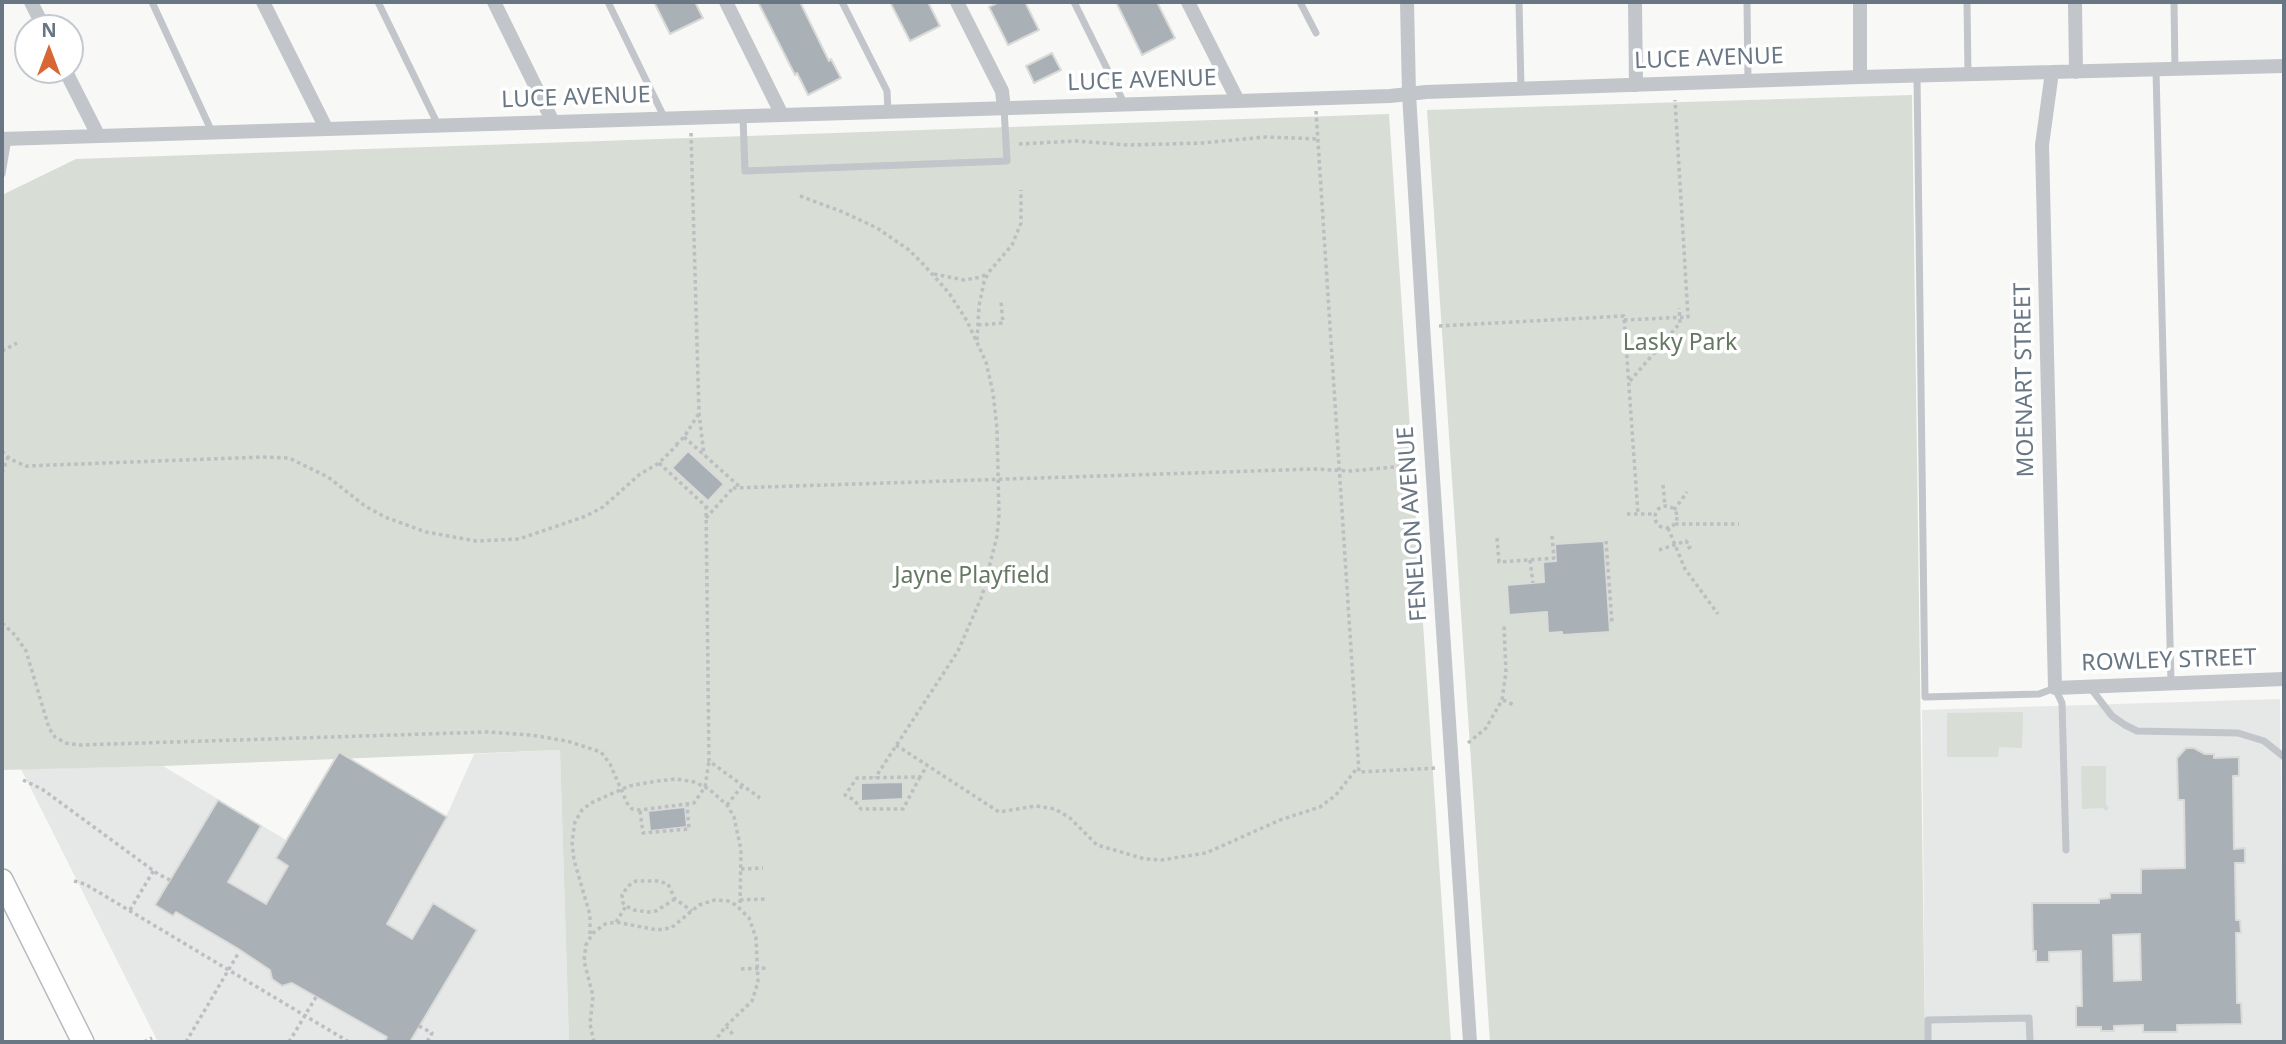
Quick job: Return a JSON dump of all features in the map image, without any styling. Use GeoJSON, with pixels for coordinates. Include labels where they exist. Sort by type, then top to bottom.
{"type":"FeatureCollection","features":[{"type":"Feature","properties":{"kind":"main road"},"geometry":{"type":"LineString","coordinates":[[2,880],[83,1042]]}},
{"type":"Feature","properties":{"kind":"street"},"geometry":{"type":"LineString","coordinates":[[263,2],[326,128]]}},
{"type":"Feature","properties":{"kind":"street"},"geometry":{"type":"LineString","coordinates":[[494,2],[553,122]]}},
{"type":"Feature","properties":{"kind":"street"},"geometry":{"type":"LineString","coordinates":[[726,2],[782,115]]}},
{"type":"Feature","properties":{"kind":"street"},"geometry":{"type":"LineString","coordinates":[[957,2],[1002,91],[1004,108]]}},
{"type":"Feature","properties":{"kind":"street"},"geometry":{"type":"LineString","coordinates":[[1188,2],[1238,101]]}},
{"type":"Feature","properties":{"kind":"street","name":"FENELON AVENUE"},"geometry":{"type":"LineString","coordinates":[[1407,2],[1409,94],[1470,1042]]}},
{"type":"Feature","properties":{"kind":"street"},"geometry":{"type":"LineString","coordinates":[[1635,2],[1636,85]]}},
{"type":"Feature","properties":{"kind":"street"},"geometry":{"type":"LineString","coordinates":[[1860,2],[1860,77]]}},
{"type":"Feature","properties":{"kind":"street"},"geometry":{"type":"LineString","coordinates":[[2075,2],[2076,72]]}},
{"type":"Feature","properties":{"kind":"street","name":"LUCE AVENUE"},"geometry":{"type":"LineString","coordinates":[[5,139],[1314,99],[1860,77],[2284,66]]}},
{"type":"Feature","properties":{"kind":"street","name":"MOENART STREET"},"geometry":{"type":"LineString","coordinates":[[2052,72],[2042,145],[2055,688]]}},
{"type":"Feature","properties":{"kind":"street"},"geometry":{"type":"LineString","coordinates":[[72,84],[98,135]]}},
{"type":"Feature","properties":{"kind":"street","name":"ROWLEY STREET"},"geometry":{"type":"LineString","coordinates":[[2055,688],[2284,679]]}},
{"type":"Feature","properties":{"kind":"lane"},"geometry":{"type":"LineString","coordinates":[[152,2],[212,132]]}},
{"type":"Feature","properties":{"kind":"lane"},"geometry":{"type":"LineString","coordinates":[[379,2],[438,125]]}},
{"type":"Feature","properties":{"kind":"lane"},"geometry":{"type":"LineString","coordinates":[[608,2],[665,118]]}},
{"type":"Feature","properties":{"kind":"lane"},"geometry":{"type":"LineString","coordinates":[[842,2],[887,91],[888,112]]}},
{"type":"Feature","properties":{"kind":"lane"},"geometry":{"type":"LineString","coordinates":[[1074,2],[1125,105]]}},
{"type":"Feature","properties":{"kind":"lane"},"geometry":{"type":"LineString","coordinates":[[1300,2],[1316,33]]}},
{"type":"Feature","properties":{"kind":"lane"},"geometry":{"type":"LineString","coordinates":[[1519,2],[1521,89]]}},
{"type":"Feature","properties":{"kind":"lane"},"geometry":{"type":"LineString","coordinates":[[1747,2],[1748,81]]}},
{"type":"Feature","properties":{"kind":"lane"},"geometry":{"type":"LineString","coordinates":[[1967,2],[1968,75]]}},
{"type":"Feature","properties":{"kind":"lane"},"geometry":{"type":"LineString","coordinates":[[2174,2],[2175,69]]}},
{"type":"Feature","properties":{"kind":"lane"},"geometry":{"type":"LineString","coordinates":[[2156,70],[2171,683]]}},
{"type":"Feature","properties":{"kind":"lane"},"geometry":{"type":"LineString","coordinates":[[1917,76],[1925,697],[2039,694],[2055,688],[2062,703],[2066,850]]}},
{"type":"Feature","properties":{"kind":"lane"},"geometry":{"type":"LineString","coordinates":[[743,116],[745,171],[1007,161],[1004,108]]}},
{"type":"Feature","properties":{"kind":"lane"},"geometry":{"type":"LineString","coordinates":[[2,174],[5,139]]}},
{"type":"Feature","properties":{"kind":"lane"},"geometry":{"type":"LineString","coordinates":[[2088,685],[2112,716],[2137,731],[2238,733],[2264,741],[2284,757]]}},
{"type":"Feature","properties":{"kind":"lane"},"geometry":{"type":"LineString","coordinates":[[1928,1042],[1928,1020],[2029,1018],[2030,1042]]}},
{"type":"Feature","properties":{"kind":"path"},"geometry":{"type":"LineString","coordinates":[[1314,99],[1319,139],[1359,772],[1452,767]]}},
{"type":"Feature","properties":{"kind":"path"},"geometry":{"type":"LineString","coordinates":[[1624,320],[1688,317],[1675,100]]}},
{"type":"Feature","properties":{"kind":"path"},"geometry":{"type":"LineString","coordinates":[[690,117],[699,413],[704,455]]}},
{"type":"Feature","properties":{"kind":"path"},"geometry":{"type":"LineString","coordinates":[[1019,144],[1076,141],[1128,145],[1202,143],[1265,137],[1319,139]]}},
{"type":"Feature","properties":{"kind":"path"},"geometry":{"type":"LineString","coordinates":[[932,274],[964,281],[981,277],[988,272],[1012,246],[1018,235],[1022,212],[1021,190]]}},
{"type":"Feature","properties":{"kind":"path"},"geometry":{"type":"LineString","coordinates":[[800,196],[877,228],[909,250],[957,305],[986,362],[993,393],[1000,498],[997,536],[982,596],[958,650],[875,778]]}},
{"type":"Feature","properties":{"kind":"path"},"geometry":{"type":"LineString","coordinates":[[977,342],[981,295],[988,272]]}},
{"type":"Feature","properties":{"kind":"path"},"geometry":{"type":"LineString","coordinates":[[978,325],[1003,323],[1001,302]]}},
{"type":"Feature","properties":{"kind":"path"},"geometry":{"type":"LineString","coordinates":[[1628,382],[1680,324],[1679,307]]}},
{"type":"Feature","properties":{"kind":"path"},"geometry":{"type":"LineString","coordinates":[[1439,326],[1624,316],[1638,514]]}},
{"type":"Feature","properties":{"kind":"path"},"geometry":{"type":"LineString","coordinates":[[2,351],[17,343]]}},
{"type":"Feature","properties":{"kind":"path"},"geometry":{"type":"LineString","coordinates":[[2,451],[26,467],[289,458],[328,477],[365,506],[385,517],[426,532],[476,541],[519,539],[586,516],[603,507],[640,474],[659,463],[684,437],[699,413]]}},
{"type":"Feature","properties":{"kind":"path"},"geometry":{"type":"LineString","coordinates":[[684,437],[737,486]]}},
{"type":"Feature","properties":{"kind":"path"},"geometry":{"type":"LineString","coordinates":[[2,473],[8,457]]}},
{"type":"Feature","properties":{"kind":"path"},"geometry":{"type":"LineString","coordinates":[[659,463],[712,512]]}},
{"type":"Feature","properties":{"kind":"path"},"geometry":{"type":"LineString","coordinates":[[706,518],[737,486],[1340,470],[1433,464]]}},
{"type":"Feature","properties":{"kind":"path"},"geometry":{"type":"LineString","coordinates":[[1663,485],[1665,506]]}},
{"type":"Feature","properties":{"kind":"path"},"geometry":{"type":"LineString","coordinates":[[1674,510],[1687,492]]}},
{"type":"Feature","properties":{"kind":"path"},"geometry":{"type":"LineString","coordinates":[[2,623],[26,651],[49,728],[55,737],[66,743],[508,732],[568,741],[601,752],[610,764],[626,803],[632,809],[687,805],[694,803],[705,787],[709,761],[706,506]]}},
{"type":"Feature","properties":{"kind":"path"},"geometry":{"type":"LineString","coordinates":[[1665,506],[1674,510],[1674,524]]}},
{"type":"Feature","properties":{"kind":"path"},"geometry":{"type":"LineString","coordinates":[[1665,506],[1655,514],[1657,525],[1668,528],[1674,524],[1739,524]]}},
{"type":"Feature","properties":{"kind":"path"},"geometry":{"type":"LineString","coordinates":[[1627,514],[1655,514]]}},
{"type":"Feature","properties":{"kind":"path"},"geometry":{"type":"LineString","coordinates":[[1668,528],[1685,569],[1718,614]]}},
{"type":"Feature","properties":{"kind":"path"},"geometry":{"type":"LineString","coordinates":[[1497,538],[1499,562],[1554,558],[1552,536]]}},
{"type":"Feature","properties":{"kind":"path"},"geometry":{"type":"LineString","coordinates":[[1606,541],[1612,622],[1609,622]]}},
{"type":"Feature","properties":{"kind":"path"},"geometry":{"type":"LineString","coordinates":[[1659,550],[1686,541],[1690,547],[1686,550]]}},
{"type":"Feature","properties":{"kind":"path"},"geometry":{"type":"LineString","coordinates":[[1530,560],[1532,583]]}},
{"type":"Feature","properties":{"kind":"path"},"geometry":{"type":"LineString","coordinates":[[1468,743],[1491,722],[1502,700],[1506,672],[1504,626]]}},
{"type":"Feature","properties":{"kind":"path"},"geometry":{"type":"LineString","coordinates":[[1502,700],[1514,705]]}},
{"type":"Feature","properties":{"kind":"path"},"geometry":{"type":"LineString","coordinates":[[896,745],[999,812],[1036,806],[1055,809],[1070,818],[1097,845],[1145,859],[1161,860],[1206,853],[1280,820],[1320,807],[1336,795],[1359,766]]}},
{"type":"Feature","properties":{"kind":"path"},"geometry":{"type":"LineString","coordinates":[[709,761],[760,798]]}},
{"type":"Feature","properties":{"kind":"path"},"geometry":{"type":"LineString","coordinates":[[920,777],[857,778],[845,795],[854,800],[861,809],[903,809],[928,766]]}},
{"type":"Feature","properties":{"kind":"path"},"geometry":{"type":"LineString","coordinates":[[594,1042],[590,1024],[593,996],[584,961],[590,936],[590,915],[574,860],[572,842],[575,822],[582,810],[620,790],[648,782],[677,779],[705,787],[727,805],[734,817],[741,850],[740,907]]}},
{"type":"Feature","properties":{"kind":"path"},"geometry":{"type":"LineString","coordinates":[[23,780],[42,789],[170,880]]}},
{"type":"Feature","properties":{"kind":"path"},"geometry":{"type":"LineString","coordinates":[[727,805],[742,786]]}},
{"type":"Feature","properties":{"kind":"path"},"geometry":{"type":"LineString","coordinates":[[640,810],[643,833],[689,829],[687,805]]}},
{"type":"Feature","properties":{"kind":"path"},"geometry":{"type":"LineString","coordinates":[[741,869],[763,868]]}},
{"type":"Feature","properties":{"kind":"path"},"geometry":{"type":"LineString","coordinates":[[130,910],[154,870]]}},
{"type":"Feature","properties":{"kind":"path"},"geometry":{"type":"LineString","coordinates":[[675,899],[656,911],[640,911],[623,904],[622,895],[628,886],[646,879],[668,884],[675,899],[692,911]]}},
{"type":"Feature","properties":{"kind":"path"},"geometry":{"type":"LineString","coordinates":[[74,881],[85,884],[130,910],[349,1042]]}},
{"type":"Feature","properties":{"kind":"path"},"geometry":{"type":"LineString","coordinates":[[740,900],[765,899]]}},
{"type":"Feature","properties":{"kind":"path"},"geometry":{"type":"LineString","coordinates":[[590,936],[605,924],[616,922],[663,930],[676,926],[703,903],[715,900],[728,901],[740,907],[755,930],[758,968],[756,994],[714,1042]]}},
{"type":"Feature","properties":{"kind":"path"},"geometry":{"type":"LineString","coordinates":[[616,922],[626,906]]}},
{"type":"Feature","properties":{"kind":"path"},"geometry":{"type":"LineString","coordinates":[[186,1042],[239,952]]}},
{"type":"Feature","properties":{"kind":"path"},"geometry":{"type":"LineString","coordinates":[[741,969],[768,968]]}},
{"type":"Feature","properties":{"kind":"path"},"geometry":{"type":"LineString","coordinates":[[289,1042],[316,997]]}},
{"type":"Feature","properties":{"kind":"path"},"geometry":{"type":"LineString","coordinates":[[419,1026],[432,1033],[426,1042]]}},
{"type":"Feature","properties":{"kind":"path"},"geometry":{"type":"LineString","coordinates":[[726,1026],[734,1036]]}},
{"type":"Feature","properties":{"kind":"path"},"geometry":{"type":"LineString","coordinates":[[144,1042],[152,1038]]}},
{"type":"Feature","properties":{"kind":"shaded area"},"geometry":{"type":"Polygon","coordinates":[[[2280,699],[2284,1042],[1925,1042],[1922,710],[2280,699]]]}},
{"type":"Feature","properties":{"kind":"shaded area"},"geometry":{"type":"Polygon","coordinates":[[[560,750],[569,1042],[158,1042],[21,769],[163,766],[286,840],[339,752],[446,817],[474,754],[560,750]]]}},
{"type":"Feature","properties":{"kind":"green space","name":"Lasky Park"},"geometry":{"type":"Polygon","coordinates":[[[1912,95],[1925,1042],[1490,1042],[1427,110],[1912,95]]]}},
{"type":"Feature","properties":{"kind":"green space","name":"Jayne Playfield"},"geometry":{"type":"Polygon","coordinates":[[[1389,114],[1451,1042],[569,1042],[560,750],[2,770],[2,195],[76,159],[1389,114]]]}},
{"type":"Feature","properties":{"kind":"green space"},"geometry":{"type":"Polygon","coordinates":[[[2023,712],[2022,748],[1999,747],[1998,757],[1947,757],[1947,713],[2023,712]]]}},
{"type":"Feature","properties":{"kind":"green space"},"geometry":{"type":"Polygon","coordinates":[[[2081,766],[2106,766],[2106,805],[2109,808],[2106,811],[2103,808],[2082,809],[2081,766]]]}},
{"type":"Feature","properties":{"kind":"building"},"geometry":{"type":"Polygon","coordinates":[[[654,2],[695,2],[703,18],[670,34],[654,2]]]}},
{"type":"Feature","properties":{"kind":"building"},"geometry":{"type":"Polygon","coordinates":[[[758,2],[800,2],[829,61],[831,59],[841,78],[808,95],[758,2]]]}},
{"type":"Feature","properties":{"kind":"building"},"geometry":{"type":"Polygon","coordinates":[[[890,2],[928,2],[940,26],[910,41],[890,2]]]}},
{"type":"Feature","properties":{"kind":"building"},"geometry":{"type":"Polygon","coordinates":[[[999,2],[1025,2],[1039,30],[1008,45],[989,7],[999,2]]]}},
{"type":"Feature","properties":{"kind":"building"},"geometry":{"type":"Polygon","coordinates":[[[1116,2],[1157,2],[1175,38],[1142,55],[1116,2]]]}},
{"type":"Feature","properties":{"kind":"building"},"geometry":{"type":"Polygon","coordinates":[[[1052,53],[1061,70],[1034,83],[1026,66],[1052,53]]]}},
{"type":"Feature","properties":{"kind":"building"},"geometry":{"type":"Polygon","coordinates":[[[688,451],[724,484],[708,501],[672,468],[688,451]]]}},
{"type":"Feature","properties":{"kind":"building"},"geometry":{"type":"Polygon","coordinates":[[[1604,541],[1610,632],[1562,635],[1562,632],[1548,633],[1547,612],[1509,615],[1507,585],[1544,582],[1543,562],[1556,561],[1555,544],[1604,541]]]}},
{"type":"Feature","properties":{"kind":"building"},"geometry":{"type":"Polygon","coordinates":[[[2186,748],[2214,754],[2214,758],[2239,757],[2239,776],[2233,776],[2234,849],[2245,848],[2245,863],[2235,863],[2236,920],[2240,920],[2241,933],[2236,933],[2237,1003],[2241,1003],[2242,1024],[2177,1025],[2177,1032],[2143,1032],[2143,1025],[2114,1026],[2114,1031],[2101,1031],[2101,1027],[2076,1027],[2076,1006],[2082,1006],[2081,951],[2049,952],[2049,962],[2036,962],[2036,951],[2033,951],[2032,903],[2099,903],[2099,899],[2110,898],[2110,893],[2141,893],[2141,869],[2185,868],[2184,800],[2178,800],[2177,758],[2186,748]],[[2140,934],[2113,935],[2114,981],[2141,980],[2140,934]]]}},
{"type":"Feature","properties":{"kind":"building"},"geometry":{"type":"Polygon","coordinates":[[[339,752],[447,817],[387,924],[412,939],[433,903],[477,930],[410,1042],[384,1042],[387,1037],[292,983],[282,986],[272,979],[270,970],[237,948],[176,912],[173,916],[155,905],[218,800],[261,826],[228,882],[266,904],[288,866],[276,858],[339,752]]]}},
{"type":"Feature","properties":{"kind":"building"},"geometry":{"type":"Polygon","coordinates":[[[903,782],[903,799],[861,801],[861,783],[903,782]]]}},
{"type":"Feature","properties":{"kind":"building"},"geometry":{"type":"Polygon","coordinates":[[[685,807],[687,827],[650,831],[648,811],[685,807]]]}}]}
